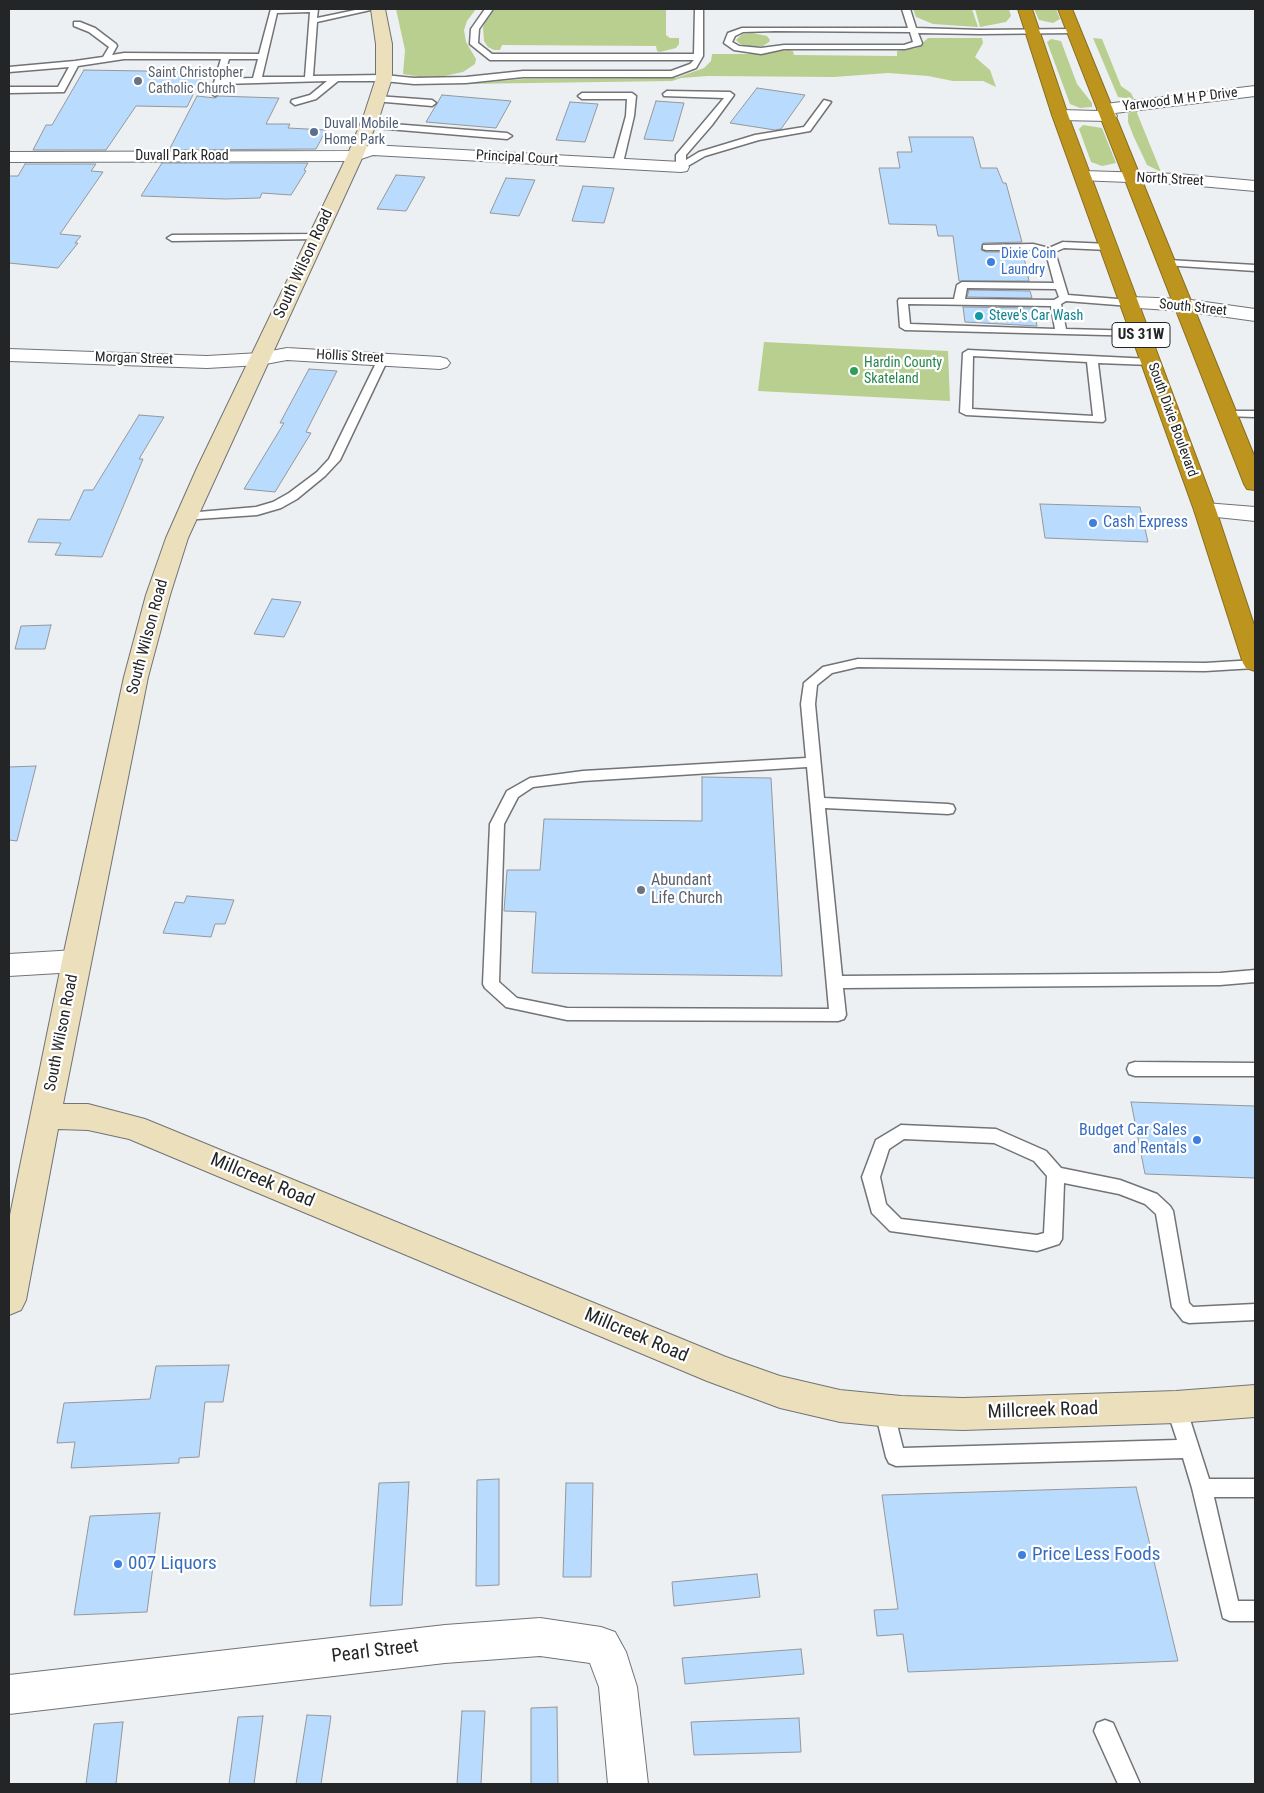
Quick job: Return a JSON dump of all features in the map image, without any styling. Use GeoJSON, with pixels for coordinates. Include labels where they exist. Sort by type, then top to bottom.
{"type":"FeatureCollection","features":[{"type":"Feature","properties":{"kind":"highway","name":"South Dixie Boulevard"},"geometry":{"type":"LineString","coordinates":[[1024,9],[1060,115],[1084,176],[1205,510],[1255,664]]}},
{"type":"Feature","properties":{"kind":"highway","name":"US 31W"},"geometry":{"type":"LineString","coordinates":[[1065,9],[1255,484]]}},
{"type":"Feature","properties":{"kind":"main road","name":"South Wilson Road"},"geometry":{"type":"LineString","coordinates":[[9,1300],[76,961],[136,678],[158,595],[187,517],[368,125],[380,89],[384,44],[378,9]]}},
{"type":"Feature","properties":{"kind":"main road","name":"Millcreek Road"},"geometry":{"type":"LineString","coordinates":[[46,1116],[88,1117],[134,1128],[719,1370],[789,1394],[840,1406],[885,1411],[963,1414],[1176,1407],[1255,1401]]}},
{"type":"Feature","properties":{"kind":"street","name":"Yarwood M H P Drive"},"geometry":{"type":"LineString","coordinates":[[1060,115],[1107,112],[1255,91]]}},
{"type":"Feature","properties":{"kind":"street","name":"Principal Court"},"geometry":{"type":"LineString","coordinates":[[355,156],[371,150],[681,167]]}},
{"type":"Feature","properties":{"kind":"street","name":"Duvall Park Road"},"geometry":{"type":"LineString","coordinates":[[9,157],[355,156]]}},
{"type":"Feature","properties":{"kind":"street","name":"North Street"},"geometry":{"type":"LineString","coordinates":[[1084,176],[1255,186]]}},
{"type":"Feature","properties":{"kind":"street","name":"South Street"},"geometry":{"type":"LineString","coordinates":[[1130,304],[1184,305],[1255,315]]}},
{"type":"Feature","properties":{"kind":"street","name":"Hollis Street"},"geometry":{"type":"LineString","coordinates":[[260,359],[287,354],[440,363]]}},
{"type":"Feature","properties":{"kind":"street","name":"Morgan Street"},"geometry":{"type":"LineString","coordinates":[[9,355],[207,362],[260,359]]}},
{"type":"Feature","properties":{"kind":"street"},"geometry":{"type":"LineString","coordinates":[[1205,510],[1255,514]]}},
{"type":"Feature","properties":{"kind":"street"},"geometry":{"type":"LineString","coordinates":[[9,965],[76,961]]}},
{"type":"Feature","properties":{"kind":"street","name":"Pearl Street"},"geometry":{"type":"LineString","coordinates":[[9,1695],[445,1644],[540,1637],[601,1646],[612,1666],[618,1687],[628,1784]]}},
{"type":"Feature","properties":{"kind":"lane"},"geometry":{"type":"LineString","coordinates":[[257,80],[274,11],[314,9],[309,80]]}},
{"type":"Feature","properties":{"kind":"lane"},"geometry":{"type":"LineString","coordinates":[[312,21],[371,9]]}},
{"type":"Feature","properties":{"kind":"lane"},"geometry":{"type":"LineString","coordinates":[[488,9],[475,29],[474,44],[490,57],[699,56]]}},
{"type":"Feature","properties":{"kind":"lane"},"geometry":{"type":"LineString","coordinates":[[380,89],[414,81],[466,80],[523,74],[672,74],[693,66],[699,56],[699,9]]}},
{"type":"Feature","properties":{"kind":"lane"},"geometry":{"type":"LineString","coordinates":[[906,9],[913,30],[918,43],[905,47],[784,47],[753,50],[737,48],[728,43],[731,35],[742,30],[775,29],[913,30],[1032,31],[1074,31]]}},
{"type":"Feature","properties":{"kind":"lane"},"geometry":{"type":"LineString","coordinates":[[77,24],[92,30],[113,46],[108,57]]}},
{"type":"Feature","properties":{"kind":"lane"},"geometry":{"type":"LineString","coordinates":[[775,29],[774,34],[778,44],[784,47]]}},
{"type":"Feature","properties":{"kind":"lane"},"geometry":{"type":"LineString","coordinates":[[215,93],[226,56]]}},
{"type":"Feature","properties":{"kind":"lane"},"geometry":{"type":"LineString","coordinates":[[9,69],[75,64],[108,57],[263,57]]}},
{"type":"Feature","properties":{"kind":"lane"},"geometry":{"type":"LineString","coordinates":[[466,80],[481,73],[489,62],[490,57]]}},
{"type":"Feature","properties":{"kind":"lane"},"geometry":{"type":"LineString","coordinates":[[9,90],[61,90],[75,64]]}},
{"type":"Feature","properties":{"kind":"lane"},"geometry":{"type":"LineString","coordinates":[[295,102],[313,97],[334,79]]}},
{"type":"Feature","properties":{"kind":"lane"},"geometry":{"type":"LineString","coordinates":[[219,82],[334,79],[432,103]]}},
{"type":"Feature","properties":{"kind":"lane"},"geometry":{"type":"LineString","coordinates":[[667,94],[730,95],[710,123],[681,155],[681,167]]}},
{"type":"Feature","properties":{"kind":"lane"},"geometry":{"type":"LineString","coordinates":[[582,96],[632,96],[630,116],[618,163]]}},
{"type":"Feature","properties":{"kind":"lane"},"geometry":{"type":"LineString","coordinates":[[681,167],[702,154],[711,151],[758,137],[807,129],[827,102]]}},
{"type":"Feature","properties":{"kind":"lane"},"geometry":{"type":"LineString","coordinates":[[368,125],[506,136]]}},
{"type":"Feature","properties":{"kind":"lane"},"geometry":{"type":"LineString","coordinates":[[172,238],[317,237]]}},
{"type":"Feature","properties":{"kind":"lane"},"geometry":{"type":"LineString","coordinates":[[986,246],[1034,247],[1050,251],[1064,245],[1109,247]]}},
{"type":"Feature","properties":{"kind":"lane"},"geometry":{"type":"LineString","coordinates":[[1050,251],[1059,286],[1061,332]]}},
{"type":"Feature","properties":{"kind":"lane"},"geometry":{"type":"LineString","coordinates":[[1168,264],[1255,268]]}},
{"type":"Feature","properties":{"kind":"lane"},"geometry":{"type":"LineString","coordinates":[[959,302],[962,285],[1059,286]]}},
{"type":"Feature","properties":{"kind":"lane"},"geometry":{"type":"LineString","coordinates":[[988,285],[992,306]]}},
{"type":"Feature","properties":{"kind":"lane"},"geometry":{"type":"LineString","coordinates":[[1130,304],[1060,301],[992,306],[959,302],[903,301],[906,327],[995,327],[1061,332],[1141,334]]}},
{"type":"Feature","properties":{"kind":"lane"},"geometry":{"type":"LineString","coordinates":[[1092,360],[1099,420],[966,412],[968,353],[1151,362]]}},
{"type":"Feature","properties":{"kind":"lane"},"geometry":{"type":"LineString","coordinates":[[187,517],[256,511],[278,505],[321,474],[334,460],[383,359]]}},
{"type":"Feature","properties":{"kind":"lane"},"geometry":{"type":"LineString","coordinates":[[1228,414],[1255,414]]}},
{"type":"Feature","properties":{"kind":"lane"},"geometry":{"type":"LineString","coordinates":[[814,762],[583,776],[530,783],[512,794],[497,824],[491,984],[512,1003],[567,1014],[838,1015],[819,803],[808,704],[810,682],[828,670],[858,663],[1206,667],[1255,664]]}},
{"type":"Feature","properties":{"kind":"lane"},"geometry":{"type":"LineString","coordinates":[[819,803],[948,809]]}},
{"type":"Feature","properties":{"kind":"lane"},"geometry":{"type":"LineString","coordinates":[[834,982],[1220,980],[1255,976]]}},
{"type":"Feature","properties":{"kind":"lane"},"geometry":{"type":"LineString","coordinates":[[1135,1069],[1255,1070]]}},
{"type":"Feature","properties":{"kind":"lane"},"geometry":{"type":"LineString","coordinates":[[1056,1174],[1053,1239],[1037,1243],[896,1226],[878,1208],[872,1176],[882,1145],[901,1132],[996,1136],[1040,1156],[1056,1174],[1120,1187],[1151,1199],[1164,1211],[1181,1307],[1189,1315],[1255,1312]]}},
{"type":"Feature","properties":{"kind":"lane"},"geometry":{"type":"LineString","coordinates":[[1176,1407],[1202,1488],[1230,1611],[1255,1611]]}},
{"type":"Feature","properties":{"kind":"lane"},"geometry":{"type":"LineString","coordinates":[[885,1411],[896,1457],[1189,1449]]}},
{"type":"Feature","properties":{"kind":"lane"},"geometry":{"type":"LineString","coordinates":[[1202,1488],[1255,1488]]}},
{"type":"Feature","properties":{"kind":"lane"},"geometry":{"type":"LineString","coordinates":[[1105,1731],[1129,1784]]}},
{"type":"Feature","properties":{"kind":"green space"},"geometry":{"type":"Polygon","coordinates":[[[396,9],[476,9],[467,21],[464,30],[466,42],[476,59],[475,64],[463,72],[444,76],[420,77],[403,74],[405,50],[396,9]]]}},
{"type":"Feature","properties":{"kind":"green space"},"geometry":{"type":"Polygon","coordinates":[[[495,9],[666,9],[666,35],[670,38],[679,38],[679,44],[676,48],[660,52],[657,51],[656,46],[502,45],[500,50],[494,50],[488,47],[484,41],[483,27],[486,18],[495,9]]]}},
{"type":"Feature","properties":{"kind":"green space"},"geometry":{"type":"Polygon","coordinates":[[[913,9],[972,9],[978,27],[933,24],[916,17],[913,9]]]}},
{"type":"Feature","properties":{"kind":"green space"},"geometry":{"type":"Polygon","coordinates":[[[975,9],[1009,9],[1011,16],[1006,22],[980,27],[975,9]]]}},
{"type":"Feature","properties":{"kind":"green space"},"geometry":{"type":"Polygon","coordinates":[[[1034,9],[1056,9],[1060,19],[1053,23],[1039,20],[1034,9]]]}},
{"type":"Feature","properties":{"kind":"green space"},"geometry":{"type":"Polygon","coordinates":[[[752,33],[767,36],[770,40],[763,46],[748,46],[740,44],[736,40],[742,34],[752,33]]]}},
{"type":"Feature","properties":{"kind":"green space"},"geometry":{"type":"Polygon","coordinates":[[[928,38],[982,38],[983,43],[975,57],[990,70],[996,87],[983,81],[953,81],[928,76],[888,73],[834,77],[708,76],[681,78],[672,81],[463,84],[524,79],[676,78],[704,68],[711,61],[712,54],[759,54],[788,50],[793,51],[794,55],[897,56],[897,51],[917,48],[928,38]]]}},
{"type":"Feature","properties":{"kind":"green space"},"geometry":{"type":"Polygon","coordinates":[[[1093,38],[1102,39],[1121,86],[1131,93],[1134,99],[1118,97],[1093,38]]]}},
{"type":"Feature","properties":{"kind":"green space"},"geometry":{"type":"Polygon","coordinates":[[[1051,39],[1061,41],[1077,84],[1092,103],[1092,107],[1080,108],[1070,104],[1047,42],[1051,39]]]}},
{"type":"Feature","properties":{"kind":"green space"},"geometry":{"type":"Polygon","coordinates":[[[1137,108],[1137,113],[1161,172],[1147,165],[1128,122],[1128,114],[1137,108]]]}},
{"type":"Feature","properties":{"kind":"green space"},"geometry":{"type":"Polygon","coordinates":[[[1083,125],[1102,128],[1116,163],[1102,166],[1091,162],[1079,129],[1083,125]]]}},
{"type":"Feature","properties":{"kind":"green space","name":"Hardin County Skateland"},"geometry":{"type":"Polygon","coordinates":[[[764,342],[948,351],[950,401],[758,391],[764,342]]]}},
{"type":"Feature","properties":{"kind":"building"},"geometry":{"type":"Polygon","coordinates":[[[84,70],[204,72],[187,107],[136,106],[106,150],[33,150],[46,125],[52,125],[84,70]]]}},
{"type":"Feature","properties":{"kind":"building"},"geometry":{"type":"Polygon","coordinates":[[[757,88],[805,95],[781,129],[775,130],[730,123],[757,88]]]}},
{"type":"Feature","properties":{"kind":"building"},"geometry":{"type":"Polygon","coordinates":[[[442,95],[511,101],[496,128],[426,122],[442,95]]]}},
{"type":"Feature","properties":{"kind":"building"},"geometry":{"type":"Polygon","coordinates":[[[197,96],[215,98],[218,96],[279,98],[266,124],[290,124],[288,128],[326,130],[316,149],[169,150],[197,96]]]}},
{"type":"Feature","properties":{"kind":"building"},"geometry":{"type":"Polygon","coordinates":[[[656,101],[684,103],[673,141],[644,139],[656,101]]]}},
{"type":"Feature","properties":{"kind":"building"},"geometry":{"type":"Polygon","coordinates":[[[570,102],[598,104],[585,142],[556,140],[570,102]]]}},
{"type":"Feature","properties":{"kind":"building"},"geometry":{"type":"Polygon","coordinates":[[[909,137],[973,137],[981,168],[997,168],[1003,183],[1006,183],[1022,242],[983,243],[981,250],[986,252],[1023,252],[1029,281],[959,281],[953,236],[938,236],[936,225],[889,224],[879,168],[900,168],[897,152],[912,152],[909,137]]]}},
{"type":"Feature","properties":{"kind":"building"},"geometry":{"type":"Polygon","coordinates":[[[162,163],[308,163],[304,170],[306,171],[291,195],[262,193],[260,198],[225,199],[141,196],[162,163]]]}},
{"type":"Feature","properties":{"kind":"building"},"geometry":{"type":"Polygon","coordinates":[[[25,164],[96,164],[91,171],[103,172],[60,234],[81,236],[75,243],[78,243],[58,268],[9,263],[9,176],[18,176],[25,164]]]}},
{"type":"Feature","properties":{"kind":"building"},"geometry":{"type":"Polygon","coordinates":[[[396,175],[425,177],[406,211],[377,209],[396,175]]]}},
{"type":"Feature","properties":{"kind":"building"},"geometry":{"type":"Polygon","coordinates":[[[506,178],[535,180],[519,216],[490,213],[506,178]]]}},
{"type":"Feature","properties":{"kind":"building"},"geometry":{"type":"Polygon","coordinates":[[[583,186],[614,188],[604,223],[572,221],[583,186]]]}},
{"type":"Feature","properties":{"kind":"building"},"geometry":{"type":"Polygon","coordinates":[[[969,290],[1030,291],[1032,298],[967,297],[969,290]]]}},
{"type":"Feature","properties":{"kind":"building"},"geometry":{"type":"Polygon","coordinates":[[[963,307],[1034,308],[1037,326],[965,322],[963,307]]]}},
{"type":"Feature","properties":{"kind":"building"},"geometry":{"type":"Polygon","coordinates":[[[309,369],[337,371],[306,432],[311,433],[275,492],[244,489],[284,423],[280,423],[309,369]]]}},
{"type":"Feature","properties":{"kind":"building"},"geometry":{"type":"Polygon","coordinates":[[[139,415],[164,417],[139,459],[143,459],[102,557],[55,555],[61,543],[28,542],[38,519],[70,520],[84,490],[93,490],[139,415]]]}},
{"type":"Feature","properties":{"kind":"building","name":"Cash Express"},"geometry":{"type":"Polygon","coordinates":[[[1040,504],[1140,507],[1148,542],[1045,538],[1040,504]]]}},
{"type":"Feature","properties":{"kind":"building"},"geometry":{"type":"Polygon","coordinates":[[[272,599],[301,602],[284,637],[254,634],[272,599]]]}},
{"type":"Feature","properties":{"kind":"building"},"geometry":{"type":"Polygon","coordinates":[[[51,625],[45,649],[15,649],[21,626],[51,625]]]}},
{"type":"Feature","properties":{"kind":"building"},"geometry":{"type":"Polygon","coordinates":[[[36,766],[17,841],[9,840],[9,767],[36,766]]]}},
{"type":"Feature","properties":{"kind":"building","name":"Abundant Life Church"},"geometry":{"type":"Polygon","coordinates":[[[702,777],[771,778],[782,976],[532,973],[536,912],[504,911],[507,870],[540,870],[544,819],[702,821],[702,777]]]}},
{"type":"Feature","properties":{"kind":"building"},"geometry":{"type":"Polygon","coordinates":[[[187,896],[234,900],[225,924],[215,924],[211,937],[163,933],[175,902],[184,903],[187,896]]]}},
{"type":"Feature","properties":{"kind":"building","name":"Budget Car Sales and Rentals"},"geometry":{"type":"Polygon","coordinates":[[[1131,1102],[1255,1106],[1255,1178],[1145,1174],[1131,1102]]]}},
{"type":"Feature","properties":{"kind":"building"},"geometry":{"type":"Polygon","coordinates":[[[229,1365],[223,1402],[205,1402],[199,1457],[179,1458],[179,1463],[71,1468],[75,1442],[57,1443],[64,1403],[150,1399],[156,1366],[229,1365]]]}},
{"type":"Feature","properties":{"kind":"building"},"geometry":{"type":"Polygon","coordinates":[[[499,1479],[499,1585],[476,1586],[477,1480],[499,1479]]]}},
{"type":"Feature","properties":{"kind":"building"},"geometry":{"type":"Polygon","coordinates":[[[409,1482],[402,1605],[370,1606],[379,1483],[409,1482]]]}},
{"type":"Feature","properties":{"kind":"building"},"geometry":{"type":"Polygon","coordinates":[[[566,1483],[593,1483],[591,1577],[563,1577],[566,1483]]]}},
{"type":"Feature","properties":{"kind":"building","name":"Price Less Foods"},"geometry":{"type":"Polygon","coordinates":[[[1136,1487],[1178,1661],[908,1672],[903,1634],[877,1636],[874,1610],[898,1609],[882,1495],[1136,1487]]]}},
{"type":"Feature","properties":{"kind":"building","name":"007 Liquors"},"geometry":{"type":"Polygon","coordinates":[[[160,1513],[147,1612],[74,1615],[90,1516],[160,1513]]]}},
{"type":"Feature","properties":{"kind":"building"},"geometry":{"type":"Polygon","coordinates":[[[757,1574],[760,1597],[674,1606],[672,1582],[757,1574]]]}},
{"type":"Feature","properties":{"kind":"building"},"geometry":{"type":"Polygon","coordinates":[[[801,1649],[804,1674],[685,1684],[682,1658],[801,1649]]]}},
{"type":"Feature","properties":{"kind":"building"},"geometry":{"type":"Polygon","coordinates":[[[557,1707],[558,1784],[531,1784],[531,1708],[557,1707]]]}},
{"type":"Feature","properties":{"kind":"building"},"geometry":{"type":"Polygon","coordinates":[[[462,1711],[485,1711],[481,1784],[457,1784],[462,1711]]]}},
{"type":"Feature","properties":{"kind":"building"},"geometry":{"type":"Polygon","coordinates":[[[307,1715],[331,1716],[321,1784],[296,1784],[307,1715]]]}},
{"type":"Feature","properties":{"kind":"building"},"geometry":{"type":"Polygon","coordinates":[[[263,1716],[254,1784],[229,1784],[238,1717],[263,1716]]]}},
{"type":"Feature","properties":{"kind":"building"},"geometry":{"type":"Polygon","coordinates":[[[799,1718],[801,1752],[694,1755],[691,1722],[799,1718]]]}},
{"type":"Feature","properties":{"kind":"building"},"geometry":{"type":"Polygon","coordinates":[[[123,1722],[116,1784],[86,1784],[94,1724],[123,1722]]]}},
{"type":"Feature","properties":{"kind":"place","name":"Saint Christopher Catholic Church"},"geometry":{"type":"Point","coordinates":[138,81]}},
{"type":"Feature","properties":{"kind":"place","name":"Duvall Mobile Home Park"},"geometry":{"type":"Point","coordinates":[314,132]}},
{"type":"Feature","properties":{"kind":"place","name":"Dixie Coin Laundry"},"geometry":{"type":"Point","coordinates":[991,262]}},
{"type":"Feature","properties":{"kind":"place","name":"Steve's Car Wash"},"geometry":{"type":"Point","coordinates":[979,316]}},
{"type":"Feature","properties":{"kind":"place","name":"Hardin County Skateland"},"geometry":{"type":"Point","coordinates":[854,371]}},
{"type":"Feature","properties":{"kind":"place","name":"Cash Express"},"geometry":{"type":"Point","coordinates":[1093,523]}},
{"type":"Feature","properties":{"kind":"place","name":"Abundant Life Church"},"geometry":{"type":"Point","coordinates":[641,890]}},
{"type":"Feature","properties":{"kind":"place","name":"Budget Car Sales and Rentals"},"geometry":{"type":"Point","coordinates":[1197,1140]}},
{"type":"Feature","properties":{"kind":"place","name":"Price Less Foods"},"geometry":{"type":"Point","coordinates":[1022,1555]}},
{"type":"Feature","properties":{"kind":"place","name":"007 Liquors"},"geometry":{"type":"Point","coordinates":[118,1564]}}]}
